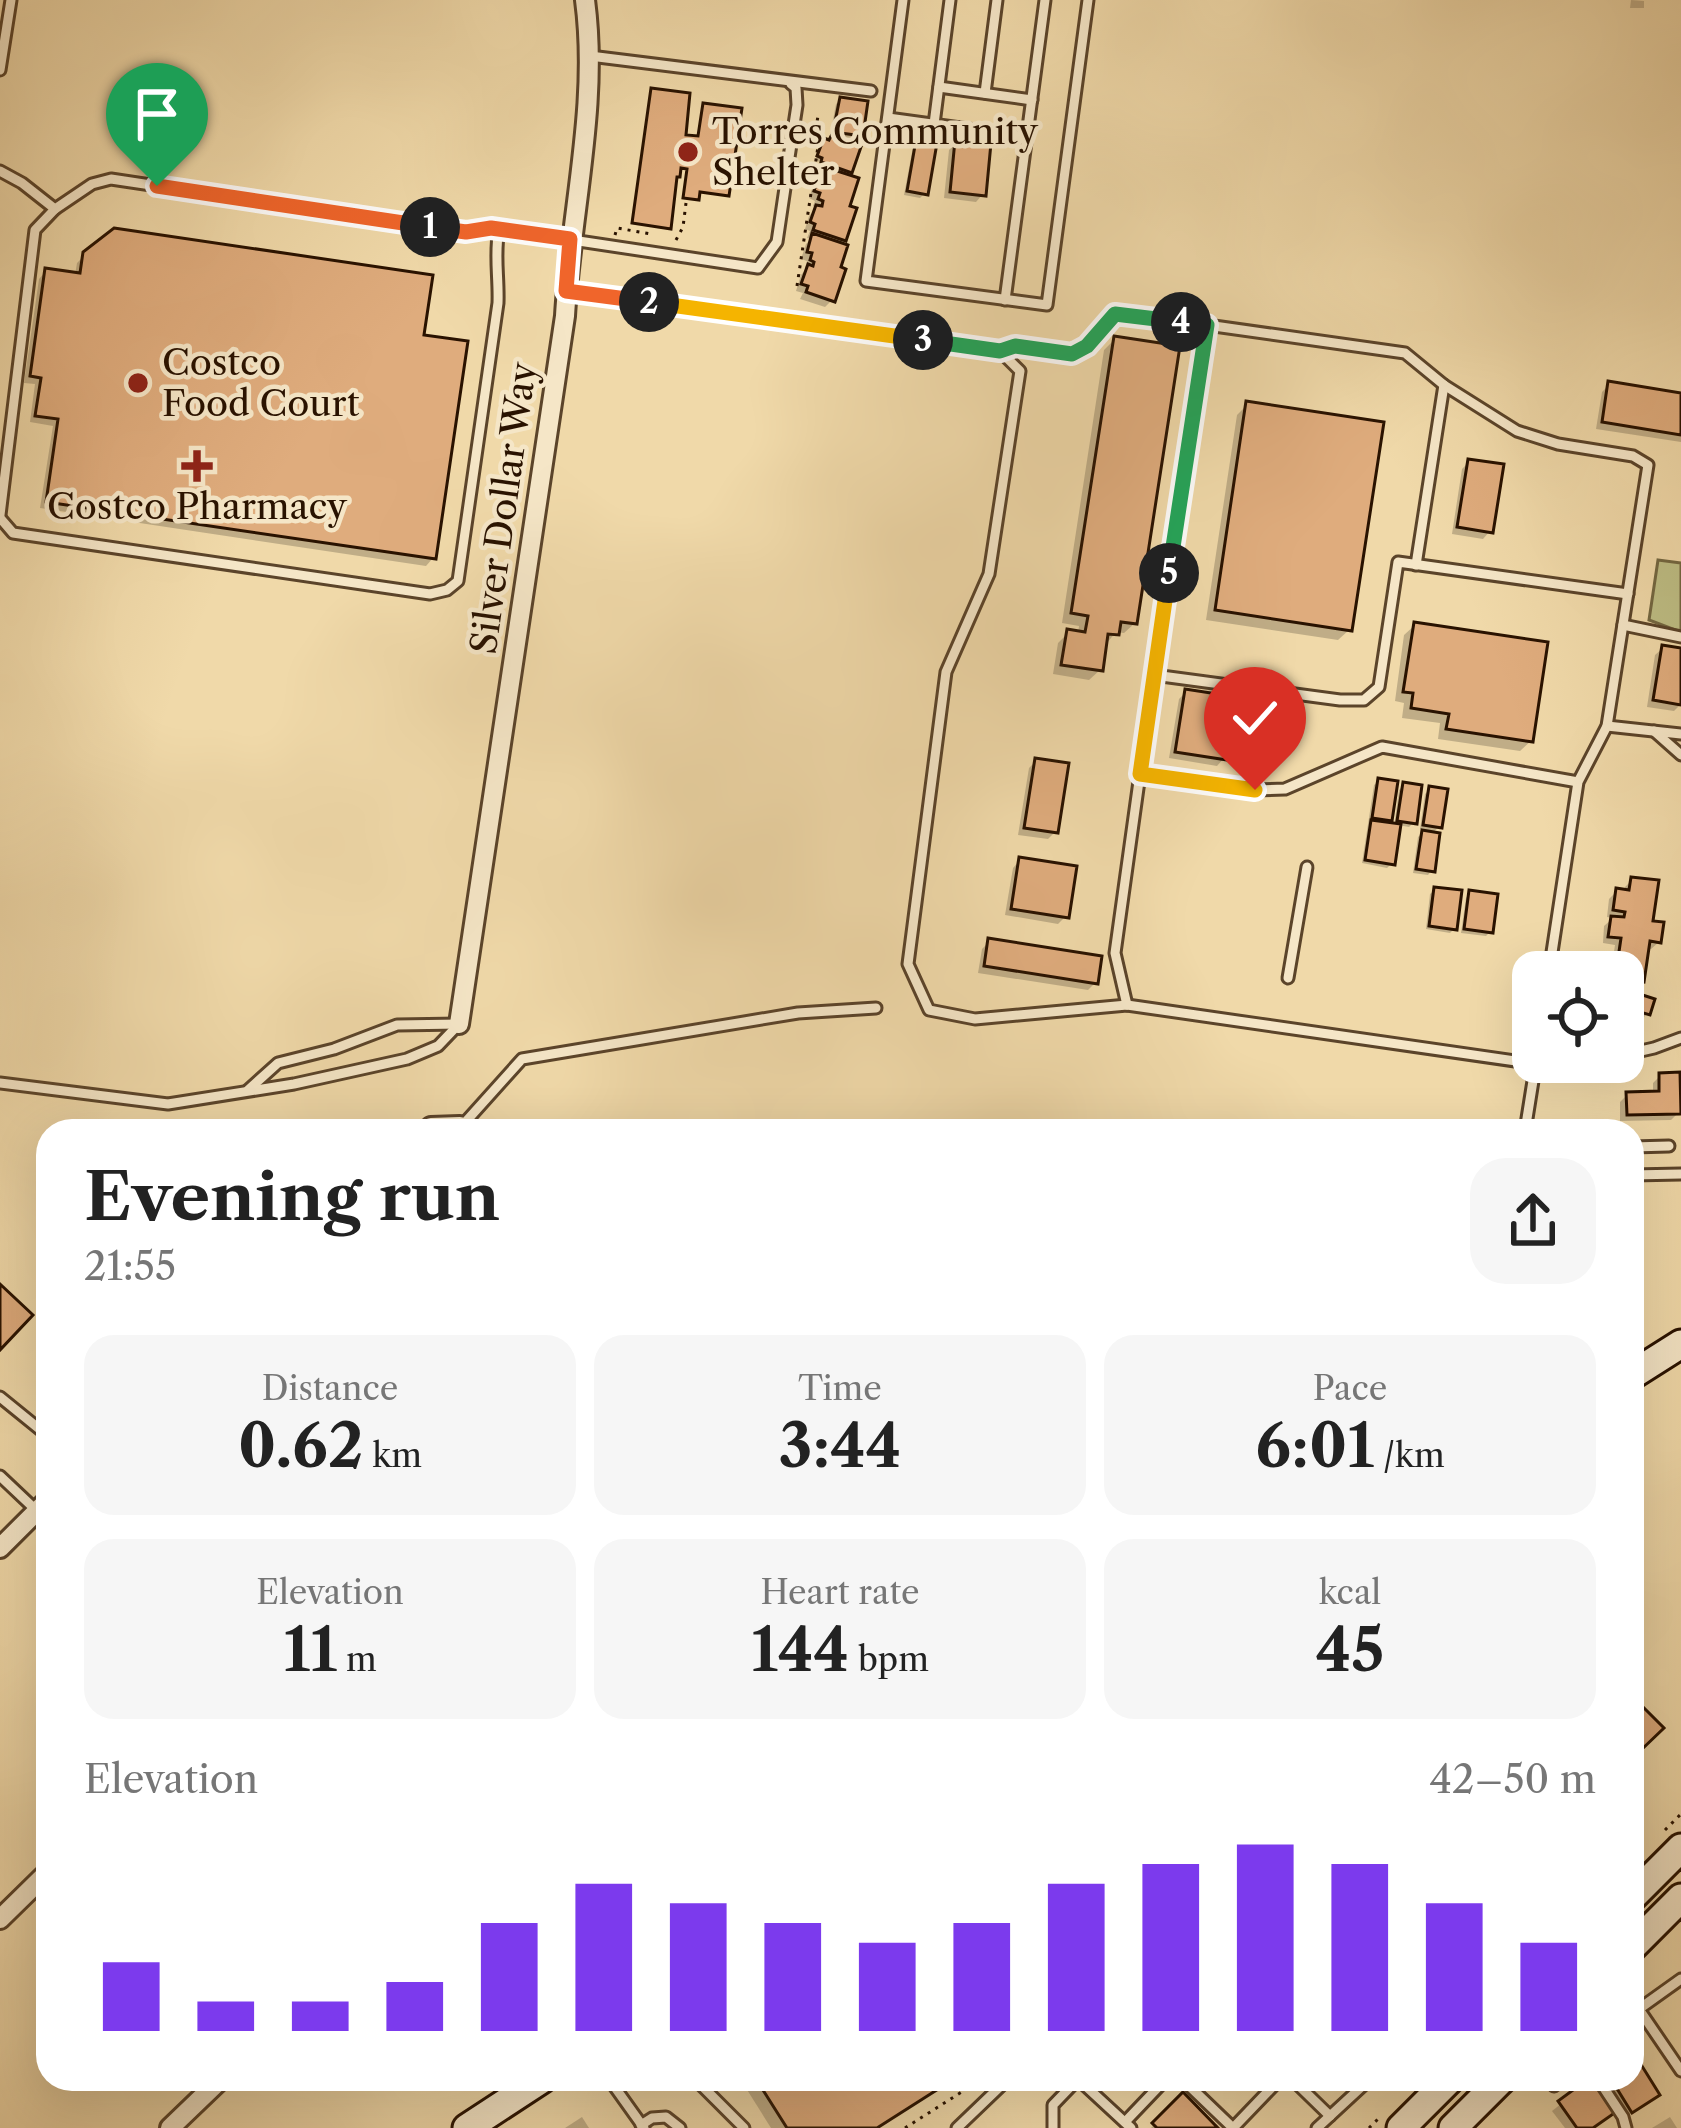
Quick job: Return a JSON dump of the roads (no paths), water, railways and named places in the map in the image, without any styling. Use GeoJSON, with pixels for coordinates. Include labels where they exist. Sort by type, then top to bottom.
{"type":"FeatureCollection","features":[{"type":"Feature","properties":{"kind":"main road"},"geometry":{"type":"LineString","coordinates":[[1644,1368],[1681,1344]]}},
{"type":"Feature","properties":{"kind":"main road"},"geometry":{"type":"LineString","coordinates":[[1644,1885],[1681,1848]]}},
{"type":"Feature","properties":{"kind":"main road"},"geometry":{"type":"LineString","coordinates":[[1644,1935],[1681,1898]]}},
{"type":"Feature","properties":{"kind":"main road"},"geometry":{"type":"LineString","coordinates":[[467,2128],[524,2091]]}},
{"type":"Feature","properties":{"kind":"main road"},"geometry":{"type":"LineString","coordinates":[[1401,2128],[1438,2091]]}},
{"type":"Feature","properties":{"kind":"main road"},"geometry":{"type":"LineString","coordinates":[[1454,2128],[1490,2091]]}},
{"type":"Feature","properties":{"kind":"street","name":"Silver Dollar Way"},"geometry":{"type":"LineString","coordinates":[[459,1024],[565,316],[590,56],[585,0]]}},
{"type":"Feature","properties":{"kind":"street"},"geometry":{"type":"LineString","coordinates":[[0,1548],[36,1514]]}},
{"type":"Feature","properties":{"kind":"street"},"geometry":{"type":"LineString","coordinates":[[0,1919],[36,1884]]}},
{"type":"Feature","properties":{"kind":"street"},"geometry":{"type":"LineString","coordinates":[[170,2128],[209,2091]]}},
{"type":"Feature","properties":{"kind":"lane"},"geometry":{"type":"LineString","coordinates":[[0,70],[10,0]]}},
{"type":"Feature","properties":{"kind":"lane"},"geometry":{"type":"LineString","coordinates":[[904,0],[866,281],[1047,305],[1088,0]]}},
{"type":"Feature","properties":{"kind":"lane"},"geometry":{"type":"LineString","coordinates":[[934,124],[950,0]]}},
{"type":"Feature","properties":{"kind":"lane"},"geometry":{"type":"LineString","coordinates":[[985,93],[997,0]]}},
{"type":"Feature","properties":{"kind":"lane"},"geometry":{"type":"LineString","coordinates":[[1005,300],[1045,0]]}},
{"type":"Feature","properties":{"kind":"lane"},"geometry":{"type":"LineString","coordinates":[[590,56],[871,91]]}},
{"type":"Feature","properties":{"kind":"lane"},"geometry":{"type":"LineString","coordinates":[[499,229],[494,254],[498,303],[458,581],[447,590],[430,594],[13,533],[0,516],[35,230],[92,184],[111,179],[466,232],[499,229],[758,268],[777,242],[797,105],[796,88],[787,80]]}},
{"type":"Feature","properties":{"kind":"lane"},"geometry":{"type":"LineString","coordinates":[[939,87],[1032,100]]}},
{"type":"Feature","properties":{"kind":"lane"},"geometry":{"type":"LineString","coordinates":[[888,118],[1027,137]]}},
{"type":"Feature","properties":{"kind":"lane"},"geometry":{"type":"LineString","coordinates":[[0,171],[56,209]]}},
{"type":"Feature","properties":{"kind":"lane"},"geometry":{"type":"LineString","coordinates":[[566,291],[1000,351],[1015,346],[1072,354],[1087,346],[1115,314],[1405,353],[1444,385],[1517,431],[1558,444],[1633,455],[1648,465],[1607,727],[1578,782],[1553,951]]}},
{"type":"Feature","properties":{"kind":"lane"},"geometry":{"type":"LineString","coordinates":[[1127,1005],[1115,953],[1207,325]]}},
{"type":"Feature","properties":{"kind":"lane"},"geometry":{"type":"LineString","coordinates":[[1000,351],[1020,371],[989,574],[946,672],[908,964],[928,1010],[975,1019],[1127,1005],[1512,1060]]}},
{"type":"Feature","properties":{"kind":"lane"},"geometry":{"type":"LineString","coordinates":[[1416,565],[1444,385]]}},
{"type":"Feature","properties":{"kind":"lane"},"geometry":{"type":"LineString","coordinates":[[1154,675],[1364,700],[1379,687],[1398,562],[1628,594]]}},
{"type":"Feature","properties":{"kind":"lane"},"geometry":{"type":"LineString","coordinates":[[1623,625],[1681,637]]}},
{"type":"Feature","properties":{"kind":"lane"},"geometry":{"type":"LineString","coordinates":[[1607,727],[1681,734]]}},
{"type":"Feature","properties":{"kind":"lane"},"geometry":{"type":"LineString","coordinates":[[1654,731],[1681,755]]}},
{"type":"Feature","properties":{"kind":"lane"},"geometry":{"type":"LineString","coordinates":[[1140,774],[1255,790],[1285,789],[1382,747],[1578,782]]}},
{"type":"Feature","properties":{"kind":"lane"},"geometry":{"type":"LineString","coordinates":[[1288,979],[1307,867]]}},
{"type":"Feature","properties":{"kind":"lane"},"geometry":{"type":"LineString","coordinates":[[472,1119],[522,1059],[798,1013],[876,1008]]}},
{"type":"Feature","properties":{"kind":"lane"},"geometry":{"type":"LineString","coordinates":[[248,1090],[278,1063],[334,1049],[397,1025],[459,1024]]}},
{"type":"Feature","properties":{"kind":"lane"},"geometry":{"type":"LineString","coordinates":[[0,1083],[168,1104],[294,1084],[407,1059],[438,1046],[459,1024]]}},
{"type":"Feature","properties":{"kind":"lane"},"geometry":{"type":"LineString","coordinates":[[1644,1050],[1681,1038]]}},
{"type":"Feature","properties":{"kind":"lane"},"geometry":{"type":"LineString","coordinates":[[1528,1119],[1533,1083]]}},
{"type":"Feature","properties":{"kind":"lane"},"geometry":{"type":"LineString","coordinates":[[1644,1147],[1670,1146]]}},
{"type":"Feature","properties":{"kind":"lane"},"geometry":{"type":"LineString","coordinates":[[1644,1174],[1681,1174]]}},
{"type":"Feature","properties":{"kind":"lane"},"geometry":{"type":"LineString","coordinates":[[0,1397],[36,1426]]}},
{"type":"Feature","properties":{"kind":"lane"},"geometry":{"type":"LineString","coordinates":[[0,1476],[36,1501]]}},
{"type":"Feature","properties":{"kind":"lane"},"geometry":{"type":"LineString","coordinates":[[1644,2001],[1681,1979]]}},
{"type":"Feature","properties":{"kind":"lane"},"geometry":{"type":"LineString","coordinates":[[1644,2019],[1681,2071]]}},
{"type":"Feature","properties":{"kind":"lane"},"geometry":{"type":"LineString","coordinates":[[617,2091],[642,2126],[652,2118],[665,2117],[680,2128]]}},
{"type":"Feature","properties":{"kind":"lane"},"geometry":{"type":"LineString","coordinates":[[707,2091],[744,2128]]}},
{"type":"Feature","properties":{"kind":"lane"},"geometry":{"type":"LineString","coordinates":[[958,2128],[996,2091]]}},
{"type":"Feature","properties":{"kind":"lane"},"geometry":{"type":"LineString","coordinates":[[1053,2128],[1053,2105],[1066,2091]]}},
{"type":"Feature","properties":{"kind":"lane"},"geometry":{"type":"LineString","coordinates":[[1091,2091],[1128,2125],[1156,2091]]}},
{"type":"Feature","properties":{"kind":"lane"},"geometry":{"type":"LineString","coordinates":[[1194,2091],[1233,2128],[1268,2091]]}},
{"type":"Feature","properties":{"kind":"lane"},"geometry":{"type":"LineString","coordinates":[[1304,2091],[1330,2116]]}},
{"type":"Feature","properties":{"kind":"lane"},"geometry":{"type":"LineString","coordinates":[[1317,2128],[1357,2091]]}},
{"type":"Feature","properties":{"kind":"lane"},"geometry":{"type":"LineString","coordinates":[[1606,2091],[1626,2128]]}},
{"type":"Feature","properties":{"kind":"place","name":"Torres Community Shelter"},"geometry":{"type":"Point","coordinates":[688,152]}},
{"type":"Feature","properties":{"kind":"place","name":"Costco Food Court"},"geometry":{"type":"Point","coordinates":[138,383]}},
{"type":"Feature","properties":{"kind":"place","name":"Costco Pharmacy"},"geometry":{"type":"Point","coordinates":[197,466]}}]}
